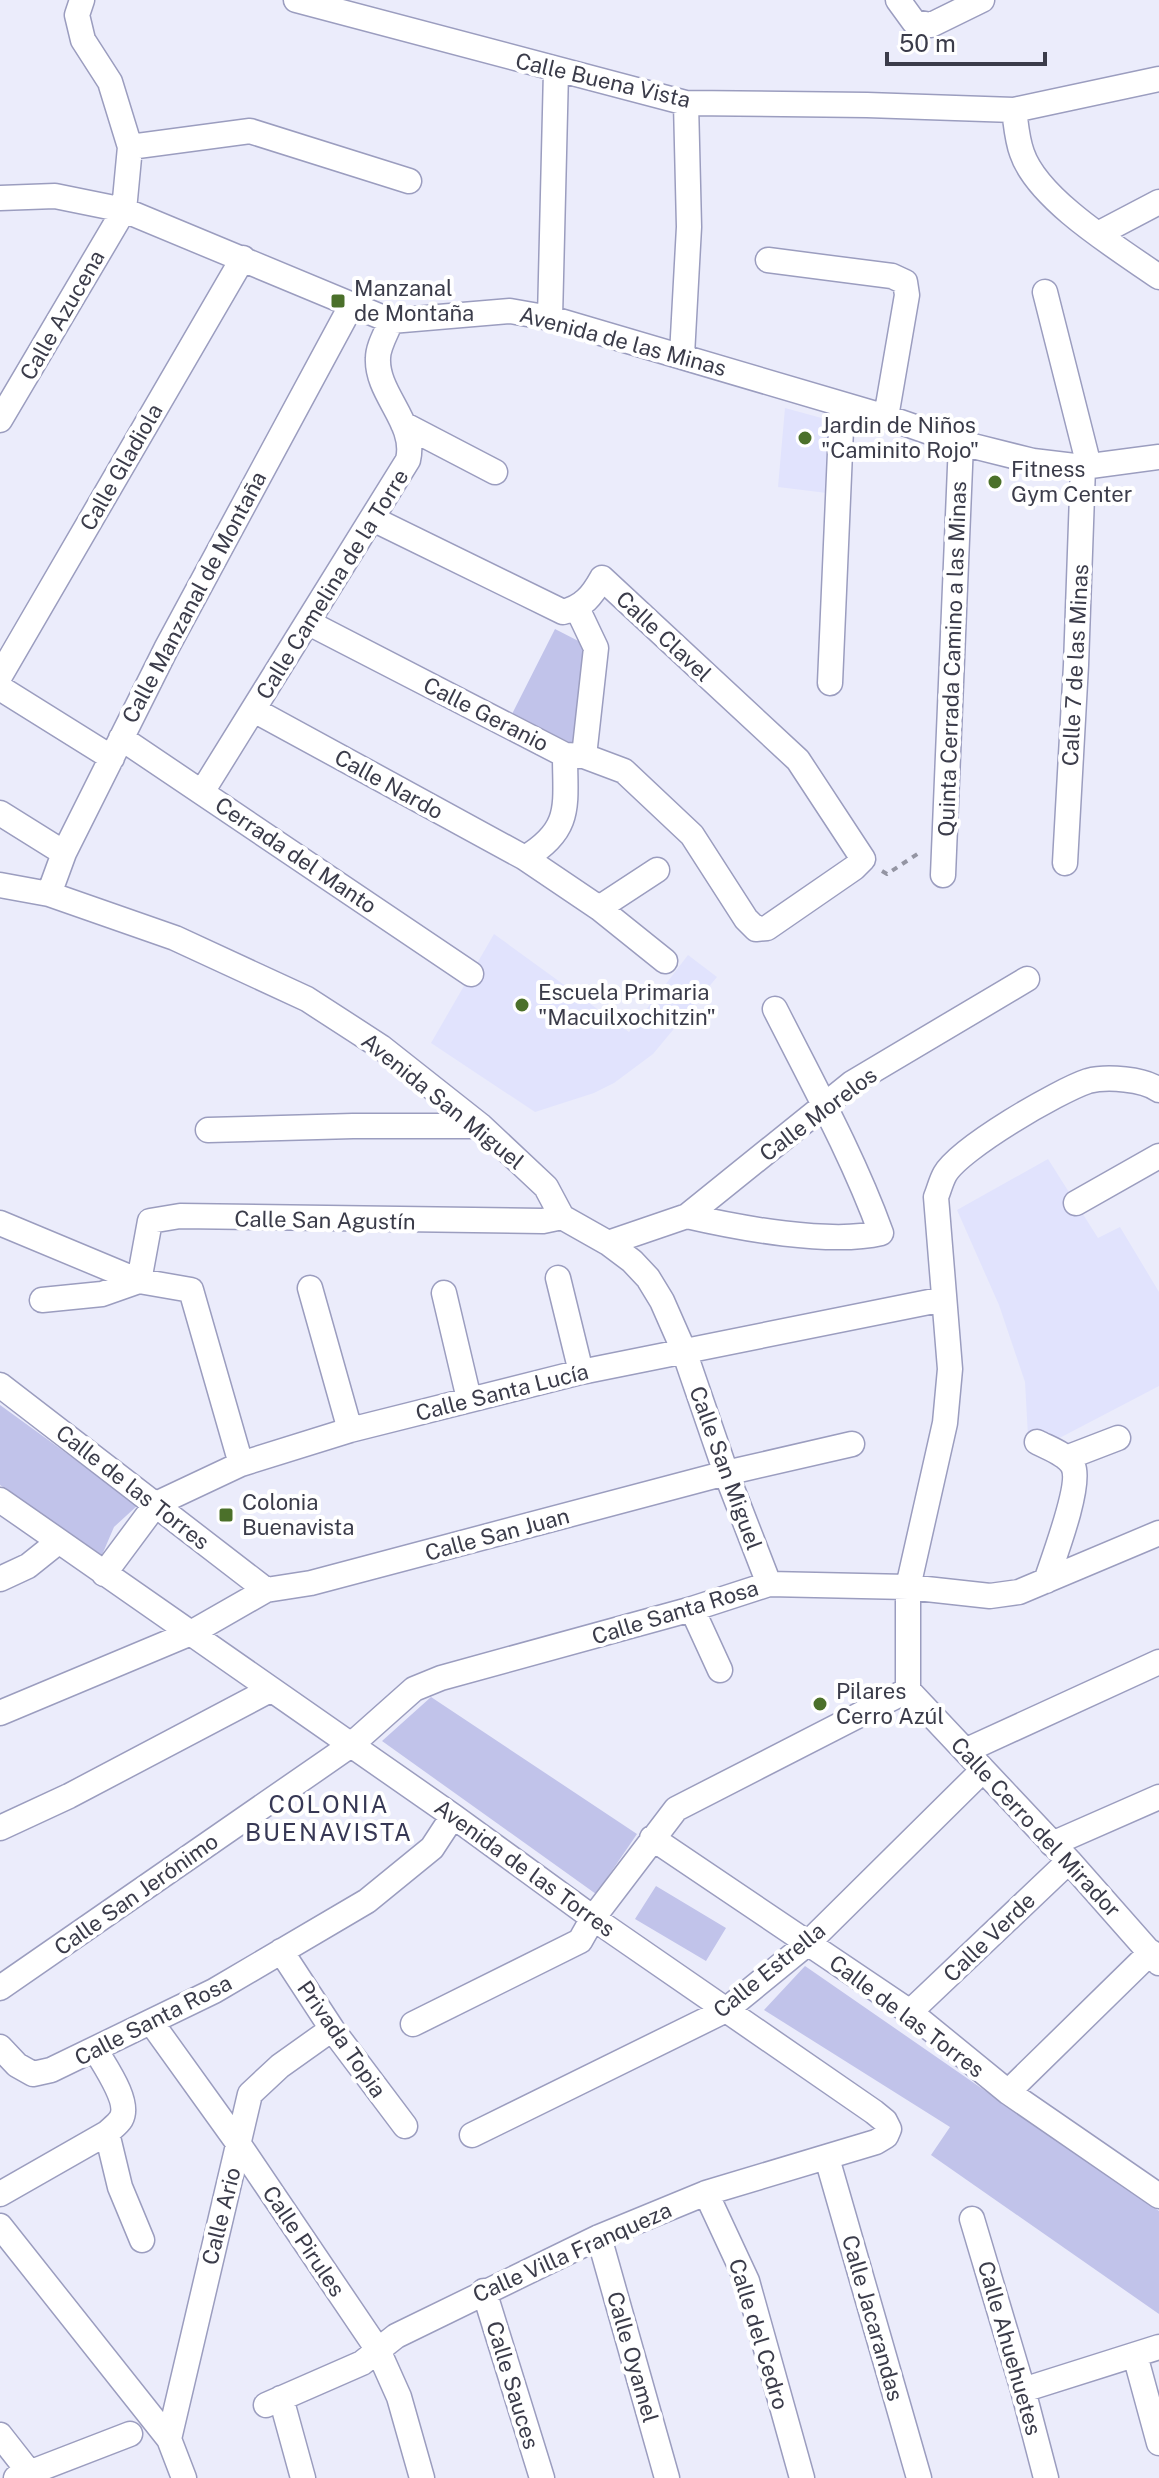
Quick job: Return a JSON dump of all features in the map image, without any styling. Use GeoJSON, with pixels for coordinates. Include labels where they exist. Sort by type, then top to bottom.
{"type":"FeatureCollection","features":[{"type":"Feature","properties":{"kind":"street"},"geometry":{"type":"LineString","coordinates":[[82,0],[77,15],[83,40],[110,82],[130,147],[124,210]]}},
{"type":"Feature","properties":{"kind":"street","name":"Calle Buena Vista"},"geometry":{"type":"LineString","coordinates":[[296,0],[686,103],[1014,110],[1159,79]]}},
{"type":"Feature","properties":{"kind":"street"},"geometry":{"type":"LineString","coordinates":[[898,0],[914,22],[931,25],[982,0]]}},
{"type":"Feature","properties":{"kind":"street"},"geometry":{"type":"LineString","coordinates":[[550,318],[556,71]]}},
{"type":"Feature","properties":{"kind":"street"},"geometry":{"type":"LineString","coordinates":[[682,355],[689,227],[686,103]]}},
{"type":"Feature","properties":{"kind":"street"},"geometry":{"type":"LineString","coordinates":[[1014,110],[1022,153],[1033,175],[1098,234],[1159,277]]}},
{"type":"Feature","properties":{"kind":"street"},"geometry":{"type":"LineString","coordinates":[[130,147],[250,131],[409,181]]}},
{"type":"Feature","properties":{"kind":"street","name":"Avenida de las Minas"},"geometry":{"type":"LineString","coordinates":[[0,198],[55,196],[124,210],[391,321],[510,311],[550,318],[886,417],[961,443],[1033,461],[1086,467],[1159,457]]}},
{"type":"Feature","properties":{"kind":"street"},"geometry":{"type":"LineString","coordinates":[[1098,234],[1159,202]]}},
{"type":"Feature","properties":{"kind":"street","name":"Calle Azucena"},"geometry":{"type":"LineString","coordinates":[[0,420],[124,210]]}},
{"type":"Feature","properties":{"kind":"street","name":"Calle Gladiola"},"geometry":{"type":"LineString","coordinates":[[0,676],[243,258]]}},
{"type":"Feature","properties":{"kind":"street"},"geometry":{"type":"LineString","coordinates":[[768,260],[892,276],[905,282],[907,295],[886,417]]}},
{"type":"Feature","properties":{"kind":"street","name":"Calle 7 de las Minas"},"geometry":{"type":"LineString","coordinates":[[1045,292],[1086,467],[1065,863]]}},
{"type":"Feature","properties":{"kind":"street","name":"Calle Manzanal de Montaña"},"geometry":{"type":"LineString","coordinates":[[49,894],[64,853],[117,748],[269,455],[351,306]]}},
{"type":"Feature","properties":{"kind":"street","name":"Calle Camelina de la Torre"},"geometry":{"type":"LineString","coordinates":[[202,792],[408,460],[411,448],[403,424],[379,373],[378,354],[391,321]]}},
{"type":"Feature","properties":{"kind":"street"},"geometry":{"type":"LineString","coordinates":[[830,683],[842,406]]}},
{"type":"Feature","properties":{"kind":"street"},"geometry":{"type":"LineString","coordinates":[[403,424],[495,472]]}},
{"type":"Feature","properties":{"kind":"street","name":"Quinta Cerrada Camino a las Minas"},"geometry":{"type":"LineString","coordinates":[[943,875],[961,443]]}},
{"type":"Feature","properties":{"kind":"street"},"geometry":{"type":"LineString","coordinates":[[373,519],[563,612],[577,608],[596,648],[560,828],[542,848],[525,858]]}},
{"type":"Feature","properties":{"kind":"street","name":"Calle Clavel"},"geometry":{"type":"LineString","coordinates":[[577,608],[593,594],[602,578],[798,760],[863,859]]}},
{"type":"Feature","properties":{"kind":"street","name":"Calle Geranio"},"geometry":{"type":"LineString","coordinates":[[309,623],[575,756],[624,771],[692,835],[746,919],[756,929],[767,928],[863,859]]}},
{"type":"Feature","properties":{"kind":"street","name":"Cerrada del Manto"},"geometry":{"type":"LineString","coordinates":[[0,688],[202,792],[471,974]]}},
{"type":"Feature","properties":{"kind":"street","name":"Calle Nardo"},"geometry":{"type":"LineString","coordinates":[[254,710],[525,858],[599,908],[665,961]]}},
{"type":"Feature","properties":{"kind":"street"},"geometry":{"type":"LineString","coordinates":[[0,813],[64,853]]}},
{"type":"Feature","properties":{"kind":"street"},"geometry":{"type":"LineString","coordinates":[[599,908],[657,870]]}},
{"type":"Feature","properties":{"kind":"street","name":"Avenida San Miguel"},"geometry":{"type":"LineString","coordinates":[[0,885],[49,894],[175,938],[307,999],[381,1047],[481,1126],[546,1187],[562,1217],[608,1243],[632,1261],[648,1278],[662,1301],[684,1351]]}},
{"type":"Feature","properties":{"kind":"street","name":"Calle Morelos"},"geometry":{"type":"LineString","coordinates":[[608,1243],[687,1216],[852,1083],[1027,979]]}},
{"type":"Feature","properties":{"kind":"street"},"geometry":{"type":"LineString","coordinates":[[687,1216],[730,1226],[812,1235],[866,1237],[881,1233],[825,1106],[775,1009]]}},
{"type":"Feature","properties":{"kind":"street"},"geometry":{"type":"LineString","coordinates":[[413,2024],[580,1941],[593,1918],[676,1809],[908,1690],[908,1587],[945,1423],[950,1369],[936,1197],[945,1172],[972,1147],[1048,1100],[1090,1081],[1133,1079],[1159,1090]]}},
{"type":"Feature","properties":{"kind":"street"},"geometry":{"type":"LineString","coordinates":[[208,1130],[481,1126]]}},
{"type":"Feature","properties":{"kind":"street"},"geometry":{"type":"LineString","coordinates":[[1076,1203],[1159,1156]]}},
{"type":"Feature","properties":{"kind":"street","name":"Calle San Agustín"},"geometry":{"type":"LineString","coordinates":[[139,1281],[150,1221],[180,1216],[543,1221],[562,1217]]}},
{"type":"Feature","properties":{"kind":"street"},"geometry":{"type":"LineString","coordinates":[[0,1223],[139,1281],[191,1290],[241,1464]]}},
{"type":"Feature","properties":{"kind":"street"},"geometry":{"type":"LineString","coordinates":[[558,1278],[581,1372]]}},
{"type":"Feature","properties":{"kind":"street"},"geometry":{"type":"LineString","coordinates":[[42,1300],[102,1294],[139,1281]]}},
{"type":"Feature","properties":{"kind":"street"},"geometry":{"type":"LineString","coordinates":[[310,1288],[350,1430]]}},
{"type":"Feature","properties":{"kind":"street"},"geometry":{"type":"LineString","coordinates":[[444,1293],[469,1399]]}},
{"type":"Feature","properties":{"kind":"street","name":"Calle Santa Lucía"},"geometry":{"type":"LineString","coordinates":[[104,1574],[156,1504],[241,1464],[350,1430],[581,1372],[944,1299]]}},
{"type":"Feature","properties":{"kind":"street","name":"Calle San Miguel"},"geometry":{"type":"LineString","coordinates":[[684,1351],[769,1584]]}},
{"type":"Feature","properties":{"kind":"street","name":"Calle de las Torres"},"geometry":{"type":"LineString","coordinates":[[0,1385],[266,1590]]}},
{"type":"Feature","properties":{"kind":"street"},"geometry":{"type":"LineString","coordinates":[[1066,1458],[1118,1438]]}},
{"type":"Feature","properties":{"kind":"street"},"geometry":{"type":"LineString","coordinates":[[1037,1442],[1066,1458],[1073,1466],[1076,1478],[1069,1511],[1046,1581]]}},
{"type":"Feature","properties":{"kind":"street"},"geometry":{"type":"LineString","coordinates":[[726,1473],[852,1444]]}},
{"type":"Feature","properties":{"kind":"street","name":"Calle San Juan"},"geometry":{"type":"LineString","coordinates":[[266,1590],[311,1583],[726,1473]]}},
{"type":"Feature","properties":{"kind":"street","name":"Avenida de las Torres"},"geometry":{"type":"LineString","coordinates":[[0,1500],[874,2112],[889,2129]]}},
{"type":"Feature","properties":{"kind":"street","name":"Calle Santa Rosa"},"geometry":{"type":"LineString","coordinates":[[351,1745],[414,1689],[441,1678],[692,1609],[769,1584],[908,1587],[990,1596],[1019,1592],[1159,1533]]}},
{"type":"Feature","properties":{"kind":"street"},"geometry":{"type":"LineString","coordinates":[[0,1579],[28,1566],[58,1542]]}},
{"type":"Feature","properties":{"kind":"street"},"geometry":{"type":"LineString","coordinates":[[0,1713],[191,1633],[266,1590]]}},
{"type":"Feature","properties":{"kind":"street"},"geometry":{"type":"LineString","coordinates":[[692,1609],[720,1670]]}},
{"type":"Feature","properties":{"kind":"street"},"geometry":{"type":"LineString","coordinates":[[967,1750],[1159,1662]]}},
{"type":"Feature","properties":{"kind":"street"},"geometry":{"type":"LineString","coordinates":[[0,1828],[69,1796],[270,1690]]}},
{"type":"Feature","properties":{"kind":"street","name":"Calle Cerro del Mirador"},"geometry":{"type":"LineString","coordinates":[[908,1690],[967,1750],[1155,1957]]}},
{"type":"Feature","properties":{"kind":"street","name":"Calle San Jerónimo"},"geometry":{"type":"LineString","coordinates":[[0,1988],[351,1745]]}},
{"type":"Feature","properties":{"kind":"street","name":"Calle Estrella"},"geometry":{"type":"LineString","coordinates":[[472,2135],[726,2010],[808,1943],[983,1770]]}},
{"type":"Feature","properties":{"kind":"street","name":"Calle Verde"},"geometry":{"type":"LineString","coordinates":[[910,2012],[1060,1852],[1159,1797]]}},
{"type":"Feature","properties":{"kind":"street","name":"Calle Santa Rosa"},"geometry":{"type":"LineString","coordinates":[[0,2047],[17,2065],[33,2074],[51,2070],[214,1991],[367,1901],[432,1848],[453,1816]]}},
{"type":"Feature","properties":{"kind":"street","name":"Calle de las Torres"},"geometry":{"type":"LineString","coordinates":[[652,1838],[910,2012],[1008,2092],[1159,2196]]}},
{"type":"Feature","properties":{"kind":"street","name":"Privada Topia"},"geometry":{"type":"LineString","coordinates":[[281,1951],[332,2029],[405,2126]]}},
{"type":"Feature","properties":{"kind":"street"},"geometry":{"type":"LineString","coordinates":[[1008,2092],[1155,1957]]}},
{"type":"Feature","properties":{"kind":"street","name":"Calle Pirules"},"geometry":{"type":"LineString","coordinates":[[151,2022],[238,2143],[378,2350],[399,2397],[422,2478]]}},
{"type":"Feature","properties":{"kind":"street","name":"Calle Ario"},"geometry":{"type":"LineString","coordinates":[[169,2439],[250,2094],[280,2066],[332,2029]]}},
{"type":"Feature","properties":{"kind":"street"},"geometry":{"type":"LineString","coordinates":[[0,2194],[114,2126],[124,2110],[119,2091],[95,2049]]}},
{"type":"Feature","properties":{"kind":"street"},"geometry":{"type":"LineString","coordinates":[[114,2126],[120,2187],[142,2240]]}},
{"type":"Feature","properties":{"kind":"street","name":"Calle Villa Franqueza"},"geometry":{"type":"LineString","coordinates":[[303,2478],[273,2401],[362,2363],[396,2336],[599,2237],[706,2193],[876,2142],[886,2136],[889,2129]]}},
{"type":"Feature","properties":{"kind":"street","name":"Calle Jacarandas"},"geometry":{"type":"LineString","coordinates":[[827,2158],[919,2478]]}},
{"type":"Feature","properties":{"kind":"street","name":"Calle del Cedro"},"geometry":{"type":"LineString","coordinates":[[706,2193],[747,2281],[802,2478]]}},
{"type":"Feature","properties":{"kind":"street","name":"Calle Ahuehuetes"},"geometry":{"type":"LineString","coordinates":[[972,2219],[1046,2478]]}},
{"type":"Feature","properties":{"kind":"street"},"geometry":{"type":"LineString","coordinates":[[0,2226],[169,2439],[181,2477]]}},
{"type":"Feature","properties":{"kind":"street","name":"Calle Oyamel"},"geometry":{"type":"LineString","coordinates":[[599,2237],[667,2478]]}},
{"type":"Feature","properties":{"kind":"street","name":"Calle Sauces"},"geometry":{"type":"LineString","coordinates":[[484,2291],[542,2478]]}},
{"type":"Feature","properties":{"kind":"street"},"geometry":{"type":"LineString","coordinates":[[1023,2390],[1159,2347]]}},
{"type":"Feature","properties":{"kind":"street"},"geometry":{"type":"LineString","coordinates":[[1135,2355],[1159,2443]]}},
{"type":"Feature","properties":{"kind":"street"},"geometry":{"type":"LineString","coordinates":[[0,2435],[23,2475],[130,2434]]}},
{"type":"Feature","properties":{"kind":"path"},"geometry":{"type":"LineString","coordinates":[[863,859],[887,874],[945,835]]}},
{"type":"Feature","properties":{"kind":"shaded area","name":"Jardin de Niños \"Caminito Rojo\""},"geometry":{"type":"Polygon","coordinates":[[[785,408],[829,420],[827,493],[778,487],[785,408]]]}},
{"type":"Feature","properties":{"kind":"shaded area"},"geometry":{"type":"Polygon","coordinates":[[[555,629],[594,649],[579,747],[512,714],[555,629]]]}},
{"type":"Feature","properties":{"kind":"shaded area","name":"Escuela Primaria \"Macuilxochitzin\""},"geometry":{"type":"Polygon","coordinates":[[[494,934],[629,1032],[688,955],[717,977],[653,1054],[614,1083],[594,1093],[535,1112],[431,1043],[494,934]]]}},
{"type":"Feature","properties":{"kind":"shaded area"},"geometry":{"type":"Polygon","coordinates":[[[1048,1159],[1098,1238],[1120,1227],[1159,1292],[1159,1386],[1048,1444],[1028,1436],[1025,1382],[999,1305],[957,1210],[1048,1159]]]}},
{"type":"Feature","properties":{"kind":"shaded area"},"geometry":{"type":"Polygon","coordinates":[[[0,1405],[138,1505],[114,1527],[102,1555],[0,1485],[0,1405]]]}},
{"type":"Feature","properties":{"kind":"shaded area"},"geometry":{"type":"Polygon","coordinates":[[[431,1697],[637,1834],[596,1894],[382,1741],[431,1697]]]}},
{"type":"Feature","properties":{"kind":"shaded area"},"geometry":{"type":"Polygon","coordinates":[[[656,1886],[726,1928],[706,1961],[635,1919],[656,1886]]]}},
{"type":"Feature","properties":{"kind":"shaded area"},"geometry":{"type":"Polygon","coordinates":[[[805,1966],[1159,2211],[1159,2314],[931,2155],[950,2127],[764,2010],[805,1966]]]}},
{"type":"Feature","properties":{"kind":"place","name":"Manzanal de Montaña"},"geometry":{"type":"Point","coordinates":[338,301]}},
{"type":"Feature","properties":{"kind":"place","name":"Jardin de Niños \"Caminito Rojo\""},"geometry":{"type":"Point","coordinates":[805,438]}},
{"type":"Feature","properties":{"kind":"place","name":"Fitness Gym Center"},"geometry":{"type":"Point","coordinates":[995,482]}},
{"type":"Feature","properties":{"kind":"place","name":"Escuela Primaria \"Macuilxochitzin\""},"geometry":{"type":"Point","coordinates":[522,1005]}},
{"type":"Feature","properties":{"kind":"place","name":"Colonia Buenavista"},"geometry":{"type":"Point","coordinates":[226,1515]}},
{"type":"Feature","properties":{"kind":"place","name":"Pilares Cerro Azúl"},"geometry":{"type":"Point","coordinates":[820,1704]}},
{"type":"Feature","properties":{"kind":"district","name":"COLONIA BUENAVISTA"},"geometry":{"type":"Point","coordinates":[329,1819]}}]}
